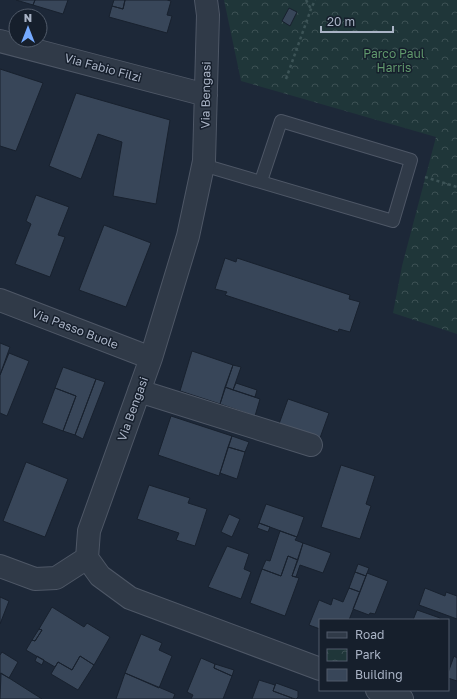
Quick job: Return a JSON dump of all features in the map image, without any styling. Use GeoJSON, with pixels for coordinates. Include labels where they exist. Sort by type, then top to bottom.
{"type":"FeatureCollection","features":[{"type":"Feature","properties":{"kind":"street","name":"Via Bengasi"},"geometry":{"type":"LineString","coordinates":[[87,558],[89,531],[139,392],[188,236],[204,161],[208,15],[206,0]]}},
{"type":"Feature","properties":{"kind":"street","name":"Via Fabio Filzi"},"geometry":{"type":"LineString","coordinates":[[0,41],[206,95]]}},
{"type":"Feature","properties":{"kind":"street","name":"Via Passo Buole"},"geometry":{"type":"LineString","coordinates":[[0,300],[150,358]]}},
{"type":"Feature","properties":{"kind":"street"},"geometry":{"type":"LineString","coordinates":[[139,392],[311,445]]}},
{"type":"Feature","properties":{"kind":"street"},"geometry":{"type":"LineString","coordinates":[[0,566],[35,579],[56,578],[87,558],[100,576],[130,598],[319,669]]}},
{"type":"Feature","properties":{"kind":"street"},"geometry":{"type":"LineString","coordinates":[[381,691],[402,699]]}},
{"type":"Feature","properties":{"kind":"lane"},"geometry":{"type":"LineString","coordinates":[[203,165],[392,221],[411,160],[282,121],[261,181]]}},
{"type":"Feature","properties":{"kind":"path"},"geometry":{"type":"LineString","coordinates":[[306,0],[311,9]]}},
{"type":"Feature","properties":{"kind":"path"},"geometry":{"type":"LineString","coordinates":[[286,79],[311,9],[316,0]]}},
{"type":"Feature","properties":{"kind":"path"},"geometry":{"type":"LineString","coordinates":[[407,173],[457,187]]}},
{"type":"Feature","properties":{"kind":"green space","name":"Parco Paul Harris"},"geometry":{"type":"Polygon","coordinates":[[[224,0],[457,0],[457,334],[393,313],[402,266],[436,137],[241,81],[224,0]]]}},
{"type":"Feature","properties":{"kind":"building"},"geometry":{"type":"Polygon","coordinates":[[[16,0],[35,0],[33,5],[16,0]]]}},
{"type":"Feature","properties":{"kind":"building"},"geometry":{"type":"Polygon","coordinates":[[[35,0],[68,0],[63,14],[48,10],[48,8],[33,5],[35,0]]]}},
{"type":"Feature","properties":{"kind":"building"},"geometry":{"type":"Polygon","coordinates":[[[114,0],[125,0],[123,9],[112,6],[114,0]]]}},
{"type":"Feature","properties":{"kind":"building"},"geometry":{"type":"Polygon","coordinates":[[[125,0],[171,1],[167,15],[172,16],[167,33],[109,17],[112,6],[123,9],[125,0]]]}},
{"type":"Feature","properties":{"kind":"building"},"geometry":{"type":"Polygon","coordinates":[[[289,8],[297,12],[290,26],[282,21],[289,8]]]}},
{"type":"Feature","properties":{"kind":"building"},"geometry":{"type":"Polygon","coordinates":[[[0,69],[43,83],[16,151],[0,146],[0,69]]]}},
{"type":"Feature","properties":{"kind":"building"},"geometry":{"type":"Polygon","coordinates":[[[76,93],[170,120],[156,204],[113,196],[122,142],[98,134],[81,179],[49,166],[76,93]]]}},
{"type":"Feature","properties":{"kind":"building"},"geometry":{"type":"Polygon","coordinates":[[[36,195],[69,207],[58,235],[65,237],[50,277],[15,264],[31,224],[26,221],[36,195]]]}},
{"type":"Feature","properties":{"kind":"building"},"geometry":{"type":"Polygon","coordinates":[[[104,225],[151,243],[126,307],[79,290],[104,225]]]}},
{"type":"Feature","properties":{"kind":"building"},"geometry":{"type":"Polygon","coordinates":[[[225,258],[236,262],[237,258],[350,295],[349,299],[360,302],[350,332],[339,329],[338,332],[225,295],[227,292],[215,289],[225,258]]]}},
{"type":"Feature","properties":{"kind":"building"},"geometry":{"type":"Polygon","coordinates":[[[0,343],[10,347],[0,375],[0,343]]]}},
{"type":"Feature","properties":{"kind":"building"},"geometry":{"type":"Polygon","coordinates":[[[192,351],[233,365],[220,404],[180,391],[192,351]]]}},
{"type":"Feature","properties":{"kind":"building"},"geometry":{"type":"Polygon","coordinates":[[[9,353],[29,361],[7,416],[0,413],[0,375],[9,353]]]}},
{"type":"Feature","properties":{"kind":"building"},"geometry":{"type":"Polygon","coordinates":[[[233,365],[241,367],[233,390],[225,387],[233,365]]]}},
{"type":"Feature","properties":{"kind":"building"},"geometry":{"type":"Polygon","coordinates":[[[63,367],[96,379],[75,435],[63,431],[76,396],[55,388],[63,367]]]}},
{"type":"Feature","properties":{"kind":"building"},"geometry":{"type":"Polygon","coordinates":[[[96,379],[105,382],[83,439],[75,435],[96,379]]]}},
{"type":"Feature","properties":{"kind":"building"},"geometry":{"type":"Polygon","coordinates":[[[236,383],[257,390],[255,397],[233,390],[236,383]]]}},
{"type":"Feature","properties":{"kind":"building"},"geometry":{"type":"Polygon","coordinates":[[[225,387],[260,399],[255,416],[220,404],[225,387]]]}},
{"type":"Feature","properties":{"kind":"building"},"geometry":{"type":"Polygon","coordinates":[[[55,388],[76,396],[63,431],[42,423],[55,388]]]}},
{"type":"Feature","properties":{"kind":"building"},"geometry":{"type":"Polygon","coordinates":[[[288,399],[329,413],[320,438],[279,424],[288,399]]]}},
{"type":"Feature","properties":{"kind":"building"},"geometry":{"type":"Polygon","coordinates":[[[171,416],[232,436],[219,476],[158,455],[171,416]]]}},
{"type":"Feature","properties":{"kind":"building"},"geometry":{"type":"Polygon","coordinates":[[[232,436],[249,442],[245,452],[228,447],[232,436]]]}},
{"type":"Feature","properties":{"kind":"building"},"geometry":{"type":"Polygon","coordinates":[[[228,447],[245,452],[237,479],[220,473],[228,447]]]}},
{"type":"Feature","properties":{"kind":"building"},"geometry":{"type":"Polygon","coordinates":[[[26,462],[68,479],[45,537],[3,521],[26,462]]]}},
{"type":"Feature","properties":{"kind":"building"},"geometry":{"type":"Polygon","coordinates":[[[341,465],[375,476],[366,504],[371,506],[360,539],[321,527],[341,465]]]}},
{"type":"Feature","properties":{"kind":"building"},"geometry":{"type":"Polygon","coordinates":[[[149,485],[190,498],[188,503],[207,509],[195,546],[176,540],[179,533],[137,519],[149,485]]]}},
{"type":"Feature","properties":{"kind":"building"},"geometry":{"type":"Polygon","coordinates":[[[266,504],[304,517],[297,537],[259,523],[266,504]]]}},
{"type":"Feature","properties":{"kind":"building"},"geometry":{"type":"Polygon","coordinates":[[[229,514],[240,519],[232,537],[221,532],[229,514]]]}},
{"type":"Feature","properties":{"kind":"building"},"geometry":{"type":"Polygon","coordinates":[[[259,523],[270,527],[268,532],[257,528],[259,523]]]}},
{"type":"Feature","properties":{"kind":"building"},"geometry":{"type":"Polygon","coordinates":[[[280,531],[297,537],[295,540],[303,543],[298,560],[288,556],[281,576],[262,569],[266,560],[270,561],[280,531]]]}},
{"type":"Feature","properties":{"kind":"building"},"geometry":{"type":"Polygon","coordinates":[[[303,543],[331,553],[323,573],[300,565],[296,577],[292,576],[303,543]]]}},
{"type":"Feature","properties":{"kind":"building"},"geometry":{"type":"Polygon","coordinates":[[[227,546],[249,554],[244,569],[251,572],[241,599],[208,587],[227,546]]]}},
{"type":"Feature","properties":{"kind":"building"},"geometry":{"type":"Polygon","coordinates":[[[288,556],[298,560],[292,576],[299,578],[285,616],[250,603],[262,569],[281,576],[288,556]]]}},
{"type":"Feature","properties":{"kind":"building"},"geometry":{"type":"Polygon","coordinates":[[[358,564],[369,568],[366,576],[355,572],[358,564]]]}},
{"type":"Feature","properties":{"kind":"building"},"geometry":{"type":"Polygon","coordinates":[[[355,572],[366,576],[360,592],[349,588],[355,572]]]}},
{"type":"Feature","properties":{"kind":"building"},"geometry":{"type":"Polygon","coordinates":[[[367,573],[388,581],[375,614],[370,613],[369,615],[353,609],[367,573]]]}},
{"type":"Feature","properties":{"kind":"building"},"geometry":{"type":"Polygon","coordinates":[[[349,588],[360,592],[349,619],[319,619],[319,629],[309,625],[319,600],[331,605],[333,598],[343,602],[349,588]]]}},
{"type":"Feature","properties":{"kind":"building"},"geometry":{"type":"Polygon","coordinates":[[[425,588],[445,596],[446,592],[457,596],[457,619],[419,605],[425,588]]]}},
{"type":"Feature","properties":{"kind":"building"},"geometry":{"type":"Polygon","coordinates":[[[0,597],[9,601],[0,624],[0,597]]]}},
{"type":"Feature","properties":{"kind":"building"},"geometry":{"type":"Polygon","coordinates":[[[52,607],[84,627],[87,623],[110,637],[94,665],[80,656],[72,670],[58,662],[55,667],[26,650],[32,640],[35,641],[42,630],[39,629],[52,607]]]}},
{"type":"Feature","properties":{"kind":"building"},"geometry":{"type":"Polygon","coordinates":[[[417,610],[440,618],[440,619],[413,619],[417,610]]]}},
{"type":"Feature","properties":{"kind":"building"},"geometry":{"type":"Polygon","coordinates":[[[39,629],[42,630],[35,641],[32,640],[39,629]]]}},
{"type":"Feature","properties":{"kind":"building"},"geometry":{"type":"Polygon","coordinates":[[[141,634],[162,643],[159,650],[172,656],[159,688],[125,673],[141,634]]]}},
{"type":"Feature","properties":{"kind":"building"},"geometry":{"type":"Polygon","coordinates":[[[2,652],[18,662],[9,678],[0,673],[0,655],[2,652]]]}},
{"type":"Feature","properties":{"kind":"building"},"geometry":{"type":"Polygon","coordinates":[[[37,656],[44,660],[42,665],[35,661],[37,656]]]}},
{"type":"Feature","properties":{"kind":"building"},"geometry":{"type":"Polygon","coordinates":[[[80,656],[94,665],[78,690],[51,674],[58,662],[72,670],[80,656]]]}},
{"type":"Feature","properties":{"kind":"building"},"geometry":{"type":"Polygon","coordinates":[[[454,656],[457,658],[457,681],[449,678],[449,670],[454,656]]]}},
{"type":"Feature","properties":{"kind":"building"},"geometry":{"type":"Polygon","coordinates":[[[201,658],[215,664],[214,668],[232,676],[223,699],[191,699],[193,695],[187,692],[201,658]]]}},
{"type":"Feature","properties":{"kind":"building"},"geometry":{"type":"Polygon","coordinates":[[[215,664],[234,670],[232,676],[214,668],[215,664]]]}},
{"type":"Feature","properties":{"kind":"building"},"geometry":{"type":"Polygon","coordinates":[[[1,673],[9,678],[42,699],[0,699],[1,673]]]}},
{"type":"Feature","properties":{"kind":"building"},"geometry":{"type":"Polygon","coordinates":[[[125,673],[175,694],[173,699],[116,699],[125,673]]]}},
{"type":"Feature","properties":{"kind":"building"},"geometry":{"type":"Polygon","coordinates":[[[259,680],[275,685],[273,691],[292,698],[252,699],[259,680]]]}},
{"type":"Feature","properties":{"kind":"building"},"geometry":{"type":"Polygon","coordinates":[[[276,683],[298,691],[298,697],[296,699],[273,691],[276,683]]]}}]}
